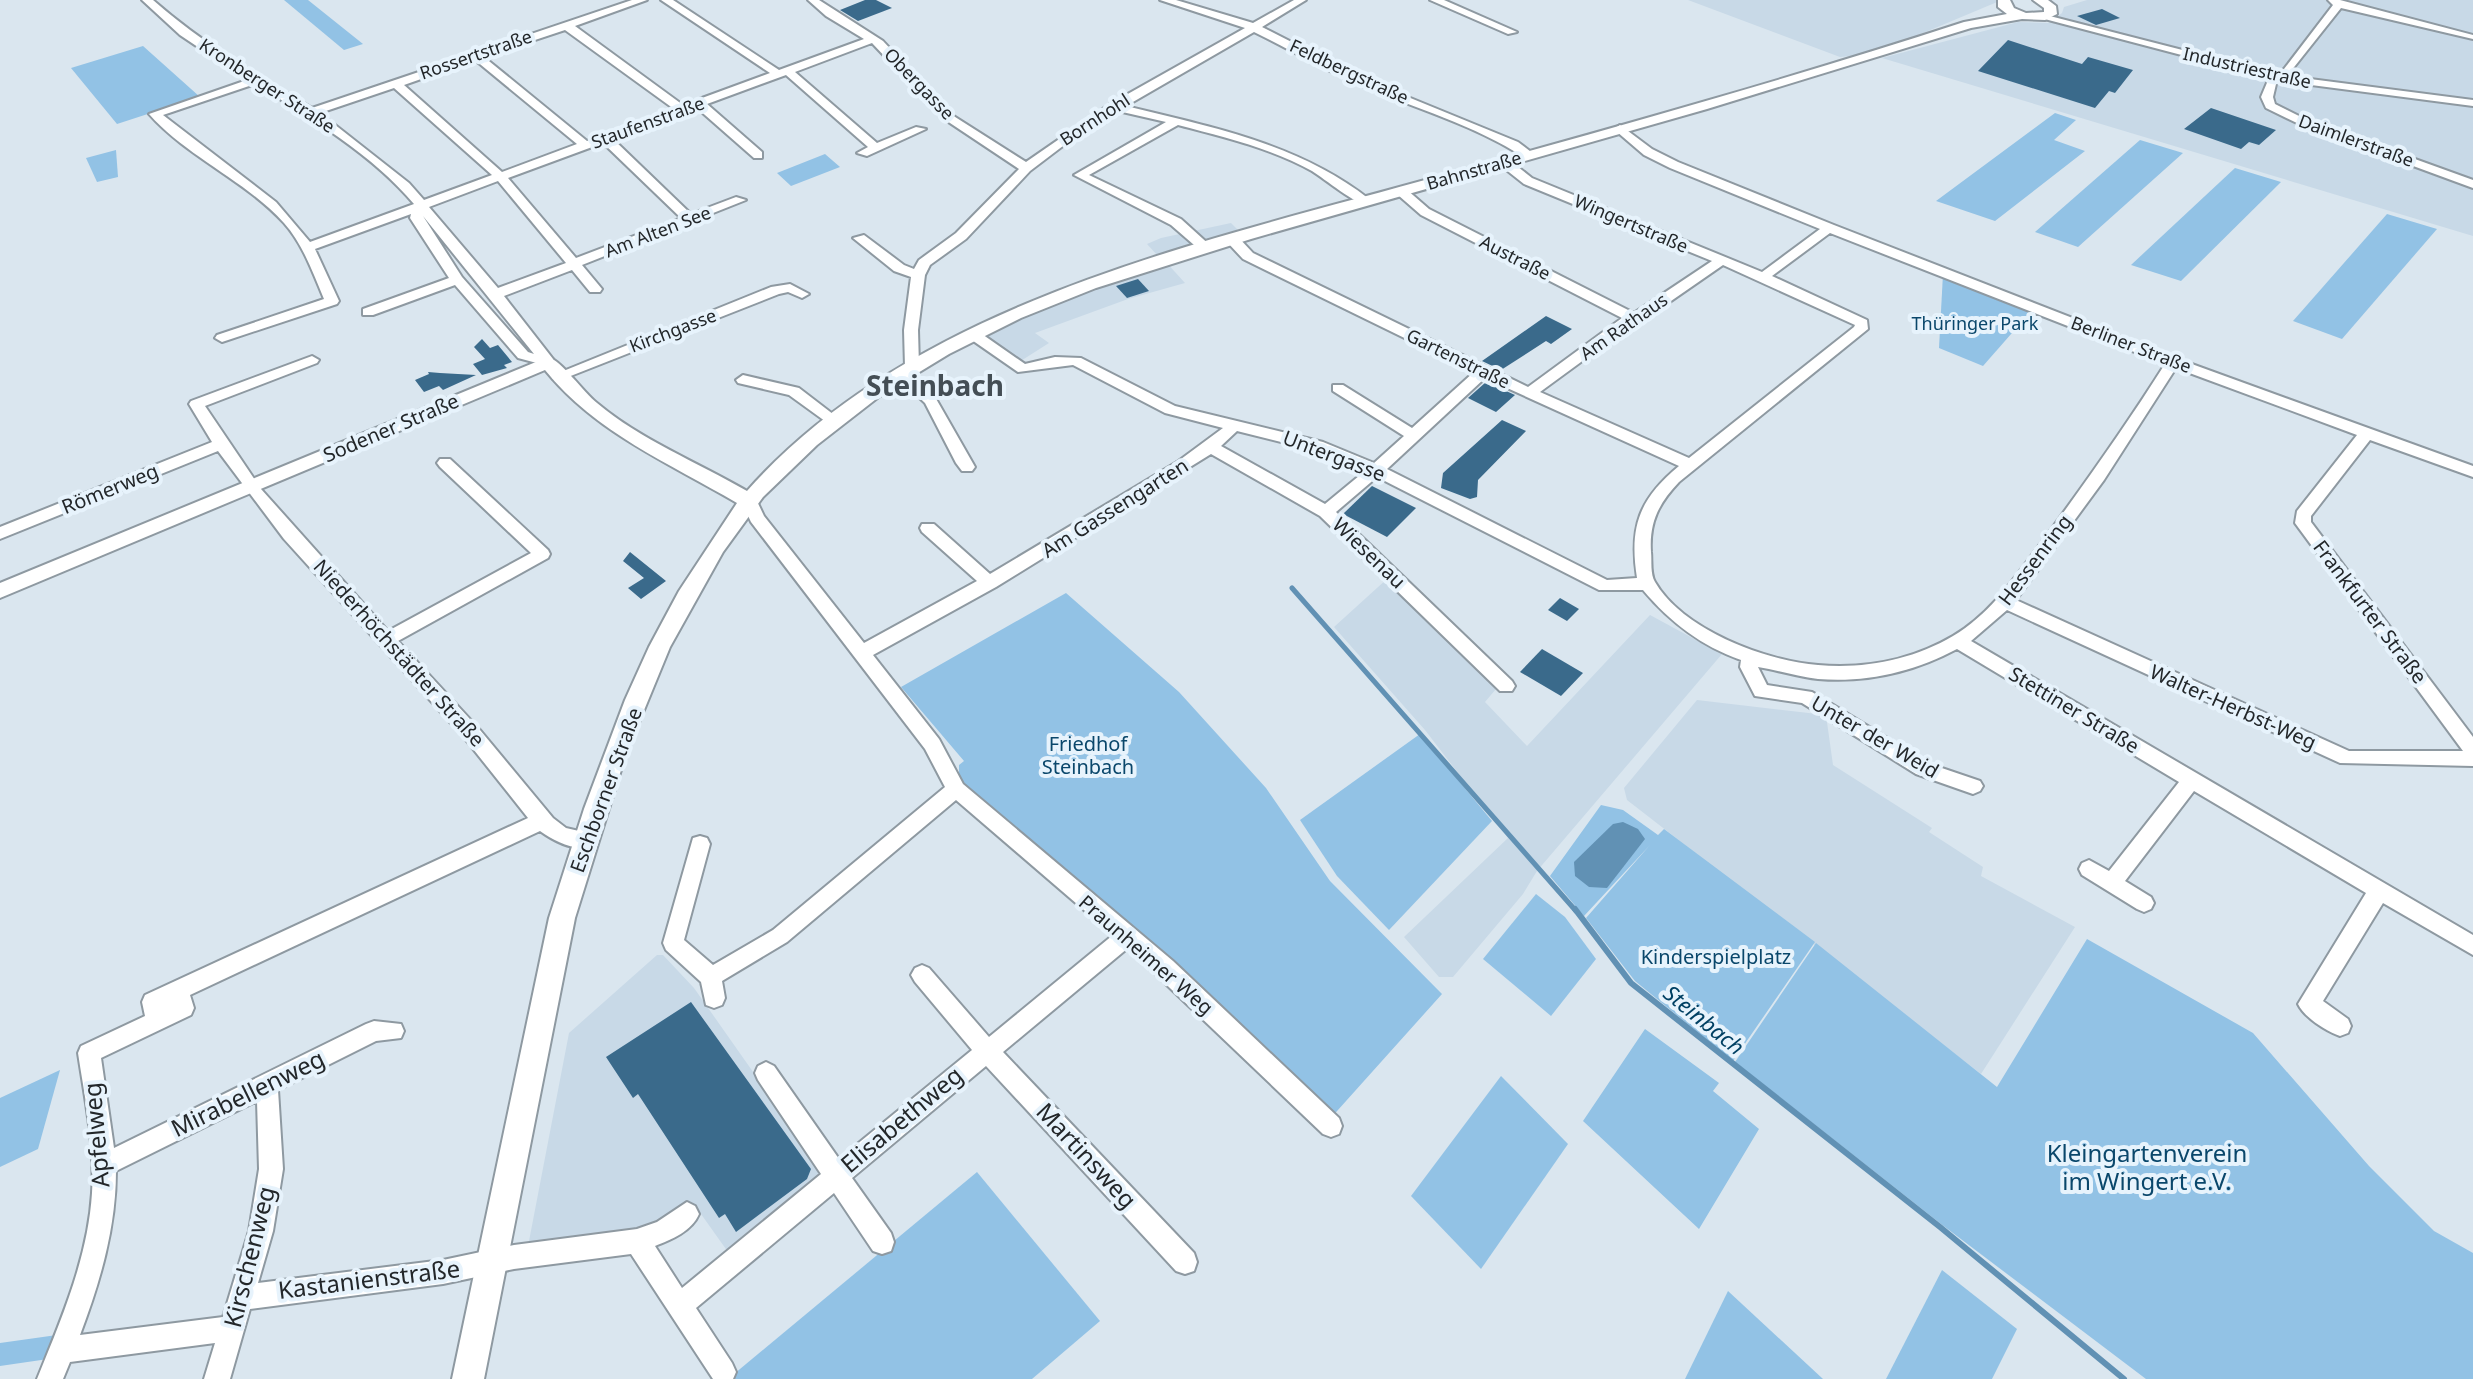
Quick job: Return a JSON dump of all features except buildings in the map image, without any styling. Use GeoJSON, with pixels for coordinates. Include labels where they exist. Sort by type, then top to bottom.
{"type":"FeatureCollection","features":[{"type":"Feature","properties":{"kind":"main road"},"geometry":{"type":"LineString","coordinates":[[2046,9],[2064,0]]}},
{"type":"Feature","properties":{"kind":"main road","name":"Bahnstraße"},"geometry":{"type":"LineString","coordinates":[[974,335],[1105,280],[1206,248],[1980,23],[2008,5],[2046,9]]}},
{"type":"Feature","properties":{"kind":"main road","name":"Eschborner Straße"},"geometry":{"type":"LineString","coordinates":[[468,1379],[562,918],[585,840],[612,766],[665,640],[696,583],[749,501],[789,460],[834,421],[906,370],[974,335]]}},
{"type":"Feature","properties":{"kind":"main road"},"geometry":{"type":"LineString","coordinates":[[553,369],[593,411],[633,439],[749,501]]}},
{"type":"Feature","properties":{"kind":"main road","name":"Sodener Straße"},"geometry":{"type":"LineString","coordinates":[[0,591],[102,548],[145,539],[203,514],[243,490],[553,369]]}},
{"type":"Feature","properties":{"kind":"street","name":"Kronberger Straße"},"geometry":{"type":"LineString","coordinates":[[147,0],[184,33],[254,81],[312,112],[405,186],[496,294],[553,369]]}},
{"type":"Feature","properties":{"kind":"street","name":"Rossertstraße"},"geometry":{"type":"LineString","coordinates":[[312,112],[642,0]]}},
{"type":"Feature","properties":{"kind":"street"},"geometry":{"type":"LineString","coordinates":[[666,0],[784,73],[869,150],[920,129]]}},
{"type":"Feature","properties":{"kind":"street","name":"Obergasse"},"geometry":{"type":"LineString","coordinates":[[813,0],[830,14],[873,39],[948,117],[1026,168]]}},
{"type":"Feature","properties":{"kind":"street","name":"Feldbergstraße"},"geometry":{"type":"LineString","coordinates":[[1165,0],[1253,27],[1360,81],[1474,127],[1529,155]]}},
{"type":"Feature","properties":{"kind":"street","name":"Bornhohl"},"geometry":{"type":"LineString","coordinates":[[918,275],[924,263],[961,236],[1026,168],[1114,106],[1301,0]]}},
{"type":"Feature","properties":{"kind":"street"},"geometry":{"type":"LineString","coordinates":[[1435,0],[1512,32]]}},
{"type":"Feature","properties":{"kind":"street"},"geometry":{"type":"LineString","coordinates":[[2278,78],[2288,71],[2336,2],[2469,37]]}},
{"type":"Feature","properties":{"kind":"street","name":"Industriestraße"},"geometry":{"type":"LineString","coordinates":[[2046,9],[2072,24],[2278,78],[2473,103]]}},
{"type":"Feature","properties":{"kind":"street"},"geometry":{"type":"LineString","coordinates":[[566,25],[683,110]]}},
{"type":"Feature","properties":{"kind":"street","name":"Staufenstraße"},"geometry":{"type":"LineString","coordinates":[[421,206],[873,39]]}},
{"type":"Feature","properties":{"kind":"street"},"geometry":{"type":"LineString","coordinates":[[476,56],[586,146]]}},
{"type":"Feature","properties":{"kind":"street","name":"Daimlerstraße"},"geometry":{"type":"LineString","coordinates":[[2278,78],[2271,82],[2267,97],[2270,106],[2473,184]]}},
{"type":"Feature","properties":{"kind":"street"},"geometry":{"type":"LineString","coordinates":[[222,338],[332,301],[309,247],[284,217],[183,140],[155,114],[254,81]]}},
{"type":"Feature","properties":{"kind":"street"},"geometry":{"type":"LineString","coordinates":[[395,83],[501,177],[575,264]]}},
{"type":"Feature","properties":{"kind":"street"},"geometry":{"type":"LineString","coordinates":[[700,104],[758,155]]}},
{"type":"Feature","properties":{"kind":"street"},"geometry":{"type":"LineString","coordinates":[[1114,106],[1267,148],[1349,187],[1365,202]]}},
{"type":"Feature","properties":{"kind":"street"},"geometry":{"type":"LineString","coordinates":[[1175,122],[1080,175],[1176,222],[1206,248]]}},
{"type":"Feature","properties":{"kind":"street","name":"Berliner Straße"},"geometry":{"type":"LineString","coordinates":[[1620,129],[1648,152],[1674,165],[1829,228],[2173,362],[2473,472]]}},
{"type":"Feature","properties":{"kind":"street"},"geometry":{"type":"LineString","coordinates":[[606,139],[689,219]]}},
{"type":"Feature","properties":{"kind":"street","name":"Wingertstraße"},"geometry":{"type":"LineString","coordinates":[[1504,162],[1528,181],[1763,277],[1862,323],[1861,329],[1820,358],[1732,435],[1691,465]]}},
{"type":"Feature","properties":{"kind":"street","name":"Austraße"},"geometry":{"type":"LineString","coordinates":[[1402,192],[1425,212],[1632,318]]}},
{"type":"Feature","properties":{"kind":"street","name":"Am Alten See"},"geometry":{"type":"LineString","coordinates":[[496,294],[740,200]]}},
{"type":"Feature","properties":{"kind":"street","name":"Kronberger Straße"},"geometry":{"type":"LineString","coordinates":[[421,206],[416,218],[457,280],[523,355],[553,369]]}},
{"type":"Feature","properties":{"kind":"street"},"geometry":{"type":"LineString","coordinates":[[309,247],[421,206]]}},
{"type":"Feature","properties":{"kind":"street"},"geometry":{"type":"LineString","coordinates":[[1763,277],[1829,228]]}},
{"type":"Feature","properties":{"kind":"street"},"geometry":{"type":"LineString","coordinates":[[859,238],[899,268],[918,275],[906,370],[929,398],[944,424],[954,451],[967,467]]}},
{"type":"Feature","properties":{"kind":"street","name":"Gartenstraße"},"geometry":{"type":"LineString","coordinates":[[1233,240],[1248,256],[1483,372],[1691,465]]}},
{"type":"Feature","properties":{"kind":"street","name":"Am Rathaus"},"geometry":{"type":"LineString","coordinates":[[1529,393],[1632,318],[1640,316],[1720,261]]}},
{"type":"Feature","properties":{"kind":"street","name":"Am Alten See"},"geometry":{"type":"LineString","coordinates":[[575,264],[595,289]]}},
{"type":"Feature","properties":{"kind":"street"},"geometry":{"type":"LineString","coordinates":[[368,312],[457,280]]}},
{"type":"Feature","properties":{"kind":"street","name":"Kirchgasse"},"geometry":{"type":"LineString","coordinates":[[553,369],[794,286]]}},
{"type":"Feature","properties":{"kind":"street","name":"Untergasse"},"geometry":{"type":"LineString","coordinates":[[974,335],[1023,369],[1055,361],[1076,361],[1170,410],[1318,446],[1376,470],[1605,586],[1646,584]]}},
{"type":"Feature","properties":{"kind":"street","name":"Niederhöchstädter Straße"},"geometry":{"type":"LineString","coordinates":[[312,360],[196,404],[243,490],[387,639],[544,820],[558,834],[585,840]]}},
{"type":"Feature","properties":{"kind":"street","name":"Hessenring"},"geometry":{"type":"LineString","coordinates":[[1646,584],[1696,630],[1750,656],[1809,670],[1847,673],[1896,667],[1957,641],[2005,602],[2085,495],[2173,362]]}},
{"type":"Feature","properties":{"kind":"street"},"geometry":{"type":"LineString","coordinates":[[1326,512],[1483,372]]}},
{"type":"Feature","properties":{"kind":"street"},"geometry":{"type":"LineString","coordinates":[[743,380],[794,391],[834,421]]}},
{"type":"Feature","properties":{"kind":"street"},"geometry":{"type":"LineString","coordinates":[[1338,388],[1414,436]]}},
{"type":"Feature","properties":{"kind":"street","name":"Am Gassengarten"},"geometry":{"type":"LineString","coordinates":[[861,653],[990,583],[1212,448],[1234,426]]}},
{"type":"Feature","properties":{"kind":"street","name":"Frankfurter Straße"},"geometry":{"type":"LineString","coordinates":[[2366,434],[2303,515],[2303,523],[2473,751]]}},
{"type":"Feature","properties":{"kind":"street","name":"Römerweg"},"geometry":{"type":"LineString","coordinates":[[0,533],[219,445]]}},
{"type":"Feature","properties":{"kind":"street","name":"Wiesenau"},"geometry":{"type":"LineString","coordinates":[[1212,448],[1326,512],[1506,686]]}},
{"type":"Feature","properties":{"kind":"street"},"geometry":{"type":"LineString","coordinates":[[387,639],[542,554],[445,463]]}},
{"type":"Feature","properties":{"kind":"street"},"geometry":{"type":"LineString","coordinates":[[1646,584],[1642,546],[1645,517],[1660,493],[1691,465]]}},
{"type":"Feature","properties":{"kind":"street","name":"Praunheimer Weg"},"geometry":{"type":"LineString","coordinates":[[749,501],[757,518],[932,744],[956,789],[1127,936],[1331,1126]]}},
{"type":"Feature","properties":{"kind":"street"},"geometry":{"type":"LineString","coordinates":[[928,528],[990,583]]}},
{"type":"Feature","properties":{"kind":"street","name":"Walter-Herbst-Weg"},"geometry":{"type":"LineString","coordinates":[[2005,602],[2347,758],[2473,759]]}},
{"type":"Feature","properties":{"kind":"street","name":"Stettiner Straße"},"geometry":{"type":"LineString","coordinates":[[1957,641],[2473,946]]}},
{"type":"Feature","properties":{"kind":"street"},"geometry":{"type":"LineString","coordinates":[[1750,656],[1749,667],[1759,689],[1802,696]]}},
{"type":"Feature","properties":{"kind":"street","name":"Unter der Weid"},"geometry":{"type":"LineString","coordinates":[[1809,670],[1802,696],[1923,769],[1973,786]]}},
{"type":"Feature","properties":{"kind":"street"},"geometry":{"type":"LineString","coordinates":[[2112,882],[2192,780]]}},
{"type":"Feature","properties":{"kind":"street"},"geometry":{"type":"LineString","coordinates":[[700,844],[673,943],[713,987],[780,936],[956,789]]}},
{"type":"Feature","properties":{"kind":"street","name":"Apfelweg"},"geometry":{"type":"LineString","coordinates":[[50,1379],[94,1258],[104,1165],[89,1053],[157,1021],[153,1002],[544,820]]}},
{"type":"Feature","properties":{"kind":"street"},"geometry":{"type":"LineString","coordinates":[[2089,869],[2144,903]]}},
{"type":"Feature","properties":{"kind":"street"},"geometry":{"type":"LineString","coordinates":[[2340,1026],[2309,1004],[2379,891]]}},
{"type":"Feature","properties":{"kind":"street","name":"Elisabethweg"},"geometry":{"type":"LineString","coordinates":[[679,1306],[1127,936]]}},
{"type":"Feature","properties":{"kind":"street","name":"Martinsweg"},"geometry":{"type":"LineString","coordinates":[[922,975],[986,1050],[1185,1262]]}},
{"type":"Feature","properties":{"kind":"street","name":"Mirabellenweg"},"geometry":{"type":"LineString","coordinates":[[104,1165],[374,1031],[393,1031]]}},
{"type":"Feature","properties":{"kind":"street"},"geometry":{"type":"LineString","coordinates":[[766,1073],[882,1242]]}},
{"type":"Feature","properties":{"kind":"street","name":"Kirschenweg"},"geometry":{"type":"LineString","coordinates":[[217,1379],[244,1297],[261,1231],[271,1169],[267,1084]]}},
{"type":"Feature","properties":{"kind":"street","name":"Kastanienstraße"},"geometry":{"type":"LineString","coordinates":[[244,1297],[443,1272],[514,1257],[637,1241],[664,1231],[687,1214]]}},
{"type":"Feature","properties":{"kind":"street"},"geometry":{"type":"LineString","coordinates":[[637,1241],[723,1372]]}},
{"type":"Feature","properties":{"kind":"street"},"geometry":{"type":"LineString","coordinates":[[61,1350],[232,1328]]}},
{"type":"Feature","properties":{"kind":"shaded area"},"geometry":{"type":"Polygon","coordinates":[[[1688,0],[2002,0],[1873,54],[1840,57],[1688,0]]]}},
{"type":"Feature","properties":{"kind":"shaded area"},"geometry":{"type":"Polygon","coordinates":[[[2087,0],[2473,0],[2473,236],[1882,58],[2018,22],[2049,23],[2062,13],[2064,7],[2087,0]]]}},
{"type":"Feature","properties":{"kind":"shaded area"},"geometry":{"type":"Polygon","coordinates":[[[1231,223],[1241,233],[1159,257],[1147,244],[1161,238],[1231,223]]]}},
{"type":"Feature","properties":{"kind":"shaded area"},"geometry":{"type":"Polygon","coordinates":[[[1165,261],[1185,283],[1128,299],[1035,333],[1049,343],[1016,364],[974,335],[1061,297],[1165,261]]]}},
{"type":"Feature","properties":{"kind":"shaded area"},"geometry":{"type":"Polygon","coordinates":[[[1388,578],[1496,683],[1496,689],[1485,702],[1527,746],[1650,615],[1722,654],[1537,871],[1523,894],[1453,977],[1439,977],[1404,937],[1508,838],[1425,730],[1334,627],[1388,578]]]}},
{"type":"Feature","properties":{"kind":"shaded area"},"geometry":{"type":"Polygon","coordinates":[[[1697,700],[1826,715],[1833,765],[1932,828],[1929,832],[1983,867],[1981,876],[2075,927],[1981,1074],[1627,800],[1624,788],[1697,700]]]}},
{"type":"Feature","properties":{"kind":"shaded area"},"geometry":{"type":"Polygon","coordinates":[[[1623,822],[1638,829],[1645,839],[1607,888],[1589,887],[1575,876],[1574,862],[1613,824],[1623,822]]]}},
{"type":"Feature","properties":{"kind":"shaded area"},"geometry":{"type":"Polygon","coordinates":[[[657,955],[663,955],[694,988],[820,1167],[816,1181],[728,1252],[701,1214],[645,1253],[524,1267],[569,1033],[657,955]]]}},
{"type":"Feature","properties":{"kind":"green space"},"geometry":{"type":"Polygon","coordinates":[[[284,0],[308,0],[363,44],[344,50],[284,0]]]}},
{"type":"Feature","properties":{"kind":"green space"},"geometry":{"type":"Polygon","coordinates":[[[143,46],[200,97],[117,124],[71,68],[143,46]]]}},
{"type":"Feature","properties":{"kind":"green space"},"geometry":{"type":"Polygon","coordinates":[[[2055,113],[2076,120],[2054,140],[2085,151],[1995,221],[1936,201],[2055,113]]]}},
{"type":"Feature","properties":{"kind":"green space"},"geometry":{"type":"Polygon","coordinates":[[[2140,140],[2183,153],[2078,247],[2035,232],[2140,140]]]}},
{"type":"Feature","properties":{"kind":"green space"},"geometry":{"type":"Polygon","coordinates":[[[116,150],[118,177],[97,182],[86,158],[116,150]]]}},
{"type":"Feature","properties":{"kind":"green space"},"geometry":{"type":"Polygon","coordinates":[[[825,154],[840,167],[791,186],[777,173],[825,154]]]}},
{"type":"Feature","properties":{"kind":"green space"},"geometry":{"type":"Polygon","coordinates":[[[2235,168],[2281,182],[2181,281],[2131,265],[2235,168]]]}},
{"type":"Feature","properties":{"kind":"green space"},"geometry":{"type":"Polygon","coordinates":[[[2387,214],[2437,229],[2342,339],[2293,321],[2387,214]]]}},
{"type":"Feature","properties":{"kind":"green space","name":"Thüringer Park"},"geometry":{"type":"Polygon","coordinates":[[[1943,274],[2033,309],[1983,366],[1939,348],[1943,274]]]}},
{"type":"Feature","properties":{"kind":"green space","name":"Friedhof Steinbach"},"geometry":{"type":"Polygon","coordinates":[[[1066,593],[1179,692],[1266,788],[1330,881],[1442,994],[1329,1120],[959,787],[959,765],[964,761],[901,687],[1066,593]]]}},
{"type":"Feature","properties":{"kind":"green space"},"geometry":{"type":"Polygon","coordinates":[[[1420,734],[1492,821],[1389,930],[1337,876],[1300,820],[1420,734]]]}},
{"type":"Feature","properties":{"kind":"green space","name":"Kinderspielplatz"},"geometry":{"type":"Polygon","coordinates":[[[1601,805],[1623,810],[1658,835],[1664,829],[1815,942],[1733,1061],[1635,981],[1586,918],[1650,845],[1584,916],[1550,876],[1601,805]]]}},
{"type":"Feature","properties":{"kind":"green space"},"geometry":{"type":"Polygon","coordinates":[[[1536,894],[1565,917],[1596,959],[1551,1016],[1483,959],[1536,894]]]}},
{"type":"Feature","properties":{"kind":"green space","name":"Kleingartenverein im Wingert e.V."},"geometry":{"type":"Polygon","coordinates":[[[2087,939],[2253,1033],[2369,1166],[2434,1231],[2473,1253],[2473,1379],[2146,1379],[1941,1224],[1735,1062],[1816,943],[1997,1087],[2087,939]]]}},
{"type":"Feature","properties":{"kind":"green space"},"geometry":{"type":"Polygon","coordinates":[[[1645,1029],[1719,1083],[1713,1091],[1759,1129],[1699,1229],[1583,1121],[1645,1029]]]}},
{"type":"Feature","properties":{"kind":"green space"},"geometry":{"type":"Polygon","coordinates":[[[60,1070],[38,1149],[0,1167],[0,1098],[60,1070]]]}},
{"type":"Feature","properties":{"kind":"green space"},"geometry":{"type":"Polygon","coordinates":[[[1501,1076],[1568,1144],[1481,1269],[1411,1196],[1501,1076]]]}},
{"type":"Feature","properties":{"kind":"green space"},"geometry":{"type":"Polygon","coordinates":[[[977,1172],[1100,1321],[1032,1379],[728,1379],[977,1172]]]}},
{"type":"Feature","properties":{"kind":"green space"},"geometry":{"type":"Polygon","coordinates":[[[1942,1270],[2017,1329],[1992,1379],[1886,1379],[1942,1270]]]}},
{"type":"Feature","properties":{"kind":"green space"},"geometry":{"type":"Polygon","coordinates":[[[1728,1291],[1823,1379],[1685,1379],[1728,1291]]]}},
{"type":"Feature","properties":{"kind":"green space"},"geometry":{"type":"Polygon","coordinates":[[[57,1335],[48,1359],[0,1366],[0,1343],[57,1335]]]}},
{"type":"Feature","properties":{"kind":"waterway","name":"Steinbach"},"geometry":{"type":"LineString","coordinates":[[1292,588],[1576,911]]}},
{"type":"Feature","properties":{"kind":"waterway","name":"Steinbach"},"geometry":{"type":"LineString","coordinates":[[1575,909],[1631,983],[1940,1227],[2124,1379]]}},
{"type":"Feature","properties":{"kind":"district","name":"Steinbach"},"geometry":{"type":"Point","coordinates":[935,386]}}]}
